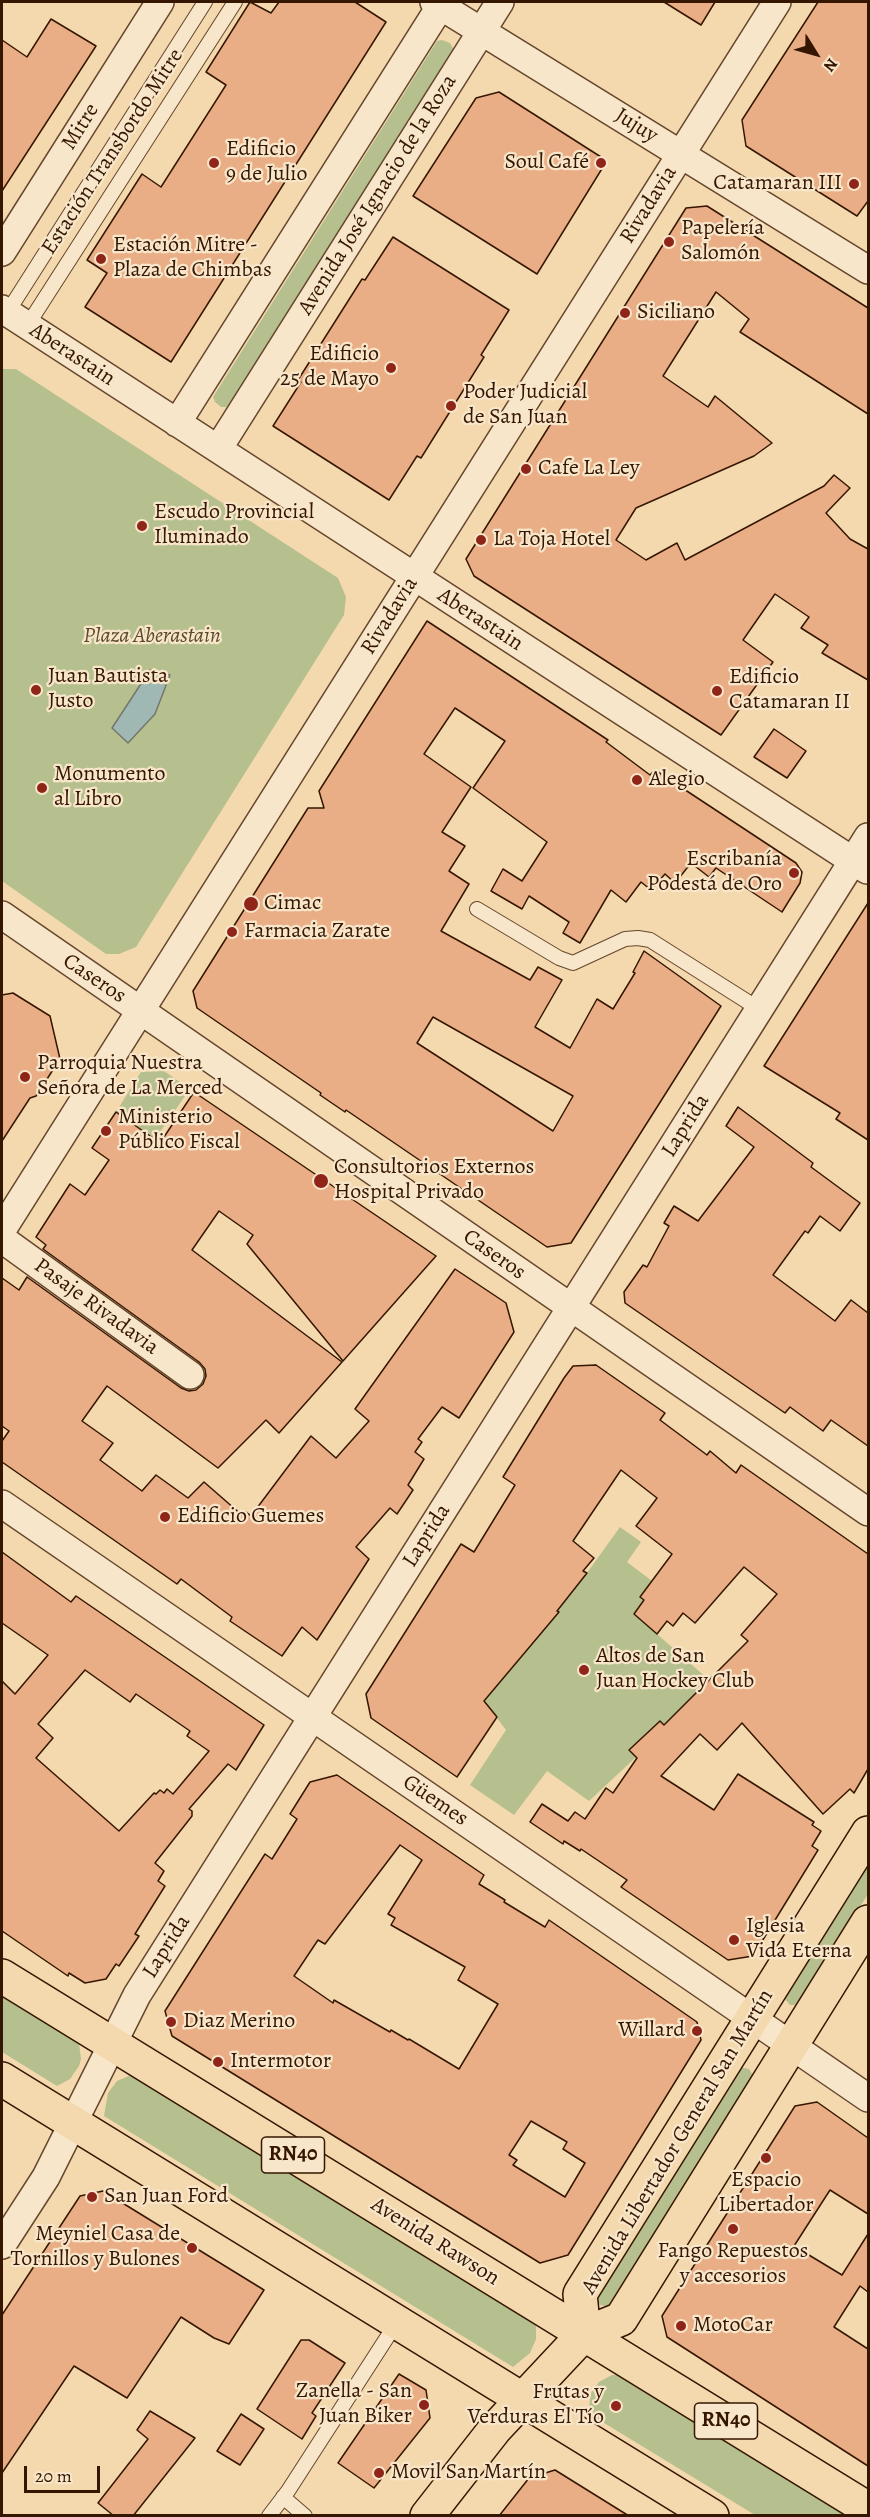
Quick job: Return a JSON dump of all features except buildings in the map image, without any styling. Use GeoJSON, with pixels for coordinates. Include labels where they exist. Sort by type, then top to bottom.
{"type":"FeatureCollection","features":[{"type":"Feature","properties":{"kind":"main road","name":"Avenida Libertador General San Martín"},"geometry":{"type":"LineString","coordinates":[[585,2334],[580,2294],[868,1833]]}},
{"type":"Feature","properties":{"kind":"main road","name":"Avenida Libertador General San Martín"},"geometry":{"type":"LineString","coordinates":[[427,2516],[495,2429],[585,2334],[621,2319],[868,1922]]}},
{"type":"Feature","properties":{"kind":"main road","name":"Avenida Rawson"},"geometry":{"type":"LineString","coordinates":[[2,1976],[868,2509]]}},
{"type":"Feature","properties":{"kind":"main road"},"geometry":{"type":"LineString","coordinates":[[2,2079],[400,2316],[523,2399],[712,2516]]}},
{"type":"Feature","properties":{"kind":"street","name":"Mitre"},"geometry":{"type":"LineString","coordinates":[[2,252],[160,2]]}},
{"type":"Feature","properties":{"kind":"street","name":"Avenida José Ignacio de la Roza"},"geometry":{"type":"LineString","coordinates":[[218,449],[500,2]]}},
{"type":"Feature","properties":{"kind":"street","name":"Rivadavia"},"geometry":{"type":"LineString","coordinates":[[2,1230],[777,2]]}},
{"type":"Feature","properties":{"kind":"street","name":"Jujuy"},"geometry":{"type":"LineString","coordinates":[[439,3],[868,270]]}},
{"type":"Feature","properties":{"kind":"street"},"geometry":{"type":"LineString","coordinates":[[177,423],[439,3]]}},
{"type":"Feature","properties":{"kind":"street","name":"Aberastain"},"geometry":{"type":"LineString","coordinates":[[12,316],[861,866]]}},
{"type":"Feature","properties":{"kind":"street","name":"Laprida"},"geometry":{"type":"LineString","coordinates":[[2,2245],[46,2177],[136,1995],[759,1009],[861,866],[868,837]]}},
{"type":"Feature","properties":{"kind":"street","name":"Caseros"},"geometry":{"type":"LineString","coordinates":[[2,915],[868,1512]]}},
{"type":"Feature","properties":{"kind":"street","name":"Pasaje Rivadavia"},"geometry":{"type":"LineString","coordinates":[[2,1239],[190,1376]]}},
{"type":"Feature","properties":{"kind":"street","name":"Güemes"},"geometry":{"type":"LineString","coordinates":[[2,1504],[868,2098]]}},
{"type":"Feature","properties":{"kind":"lane","name":"Estación Transbordo Mitre"},"geometry":{"type":"LineString","coordinates":[[12,316],[205,2]]}},
{"type":"Feature","properties":{"kind":"lane","name":"Estación Transbordo Mitre"},"geometry":{"type":"LineString","coordinates":[[12,316],[235,2]]}},
{"type":"Feature","properties":{"kind":"lane"},"geometry":{"type":"LineString","coordinates":[[477,909],[559,958],[573,963],[625,939],[650,940],[759,1009]]}},
{"type":"Feature","properties":{"kind":"lane"},"geometry":{"type":"LineString","coordinates":[[274,2514],[400,2316]]}},
{"type":"Feature","properties":{"kind":"lane"},"geometry":{"type":"LineString","coordinates":[[283,2498],[306,2516]]}},
{"type":"Feature","properties":{"kind":"green space"},"geometry":{"type":"Polygon","coordinates":[[[437,41],[450,43],[454,50],[230,407],[221,407],[213,397],[437,41]]]}},
{"type":"Feature","properties":{"kind":"green space","name":"Plaza Aberastain"},"geometry":{"type":"Polygon","coordinates":[[[2,369],[16,369],[338,578],[346,597],[344,615],[136,947],[119,954],[106,954],[2,881],[2,369]]]}},
{"type":"Feature","properties":{"kind":"green space"},"geometry":{"type":"Polygon","coordinates":[[[164,1071],[190,1089],[155,1139],[116,1112],[141,1072],[164,1071]]]}},
{"type":"Feature","properties":{"kind":"green space","name":"Altos de San Juan Hockey Club"},"geometry":{"type":"Polygon","coordinates":[[[620,1527],[641,1542],[627,1562],[652,1581],[640,1597],[669,1619],[657,1634],[709,1680],[678,1711],[681,1715],[589,1801],[547,1771],[514,1815],[470,1785],[506,1730],[465,1676],[583,1571],[587,1573],[620,1527]]]}},
{"type":"Feature","properties":{"kind":"green space"},"geometry":{"type":"Polygon","coordinates":[[[868,1859],[868,1894],[799,2005],[790,2005],[784,1998],[868,1859]]]}},
{"type":"Feature","properties":{"kind":"green space"},"geometry":{"type":"Polygon","coordinates":[[[2,1995],[79,2043],[81,2059],[70,2079],[57,2086],[2,2052],[2,1995]]]}},
{"type":"Feature","properties":{"kind":"green space"},"geometry":{"type":"Polygon","coordinates":[[[739,2067],[749,2069],[754,2077],[611,2307],[600,2305],[596,2297],[739,2067]]]}},
{"type":"Feature","properties":{"kind":"green space"},"geometry":{"type":"Polygon","coordinates":[[[131,2075],[536,2324],[536,2339],[530,2353],[513,2367],[104,2116],[108,2093],[117,2081],[131,2075]]]}},
{"type":"Feature","properties":{"kind":"green space"},"geometry":{"type":"Polygon","coordinates":[[[612,2375],[619,2375],[849,2515],[755,2515],[591,2415],[589,2408],[591,2393],[599,2382],[612,2375]]]}},
{"type":"Feature","properties":{"kind":"water"},"geometry":{"type":"Polygon","coordinates":[[[150,670],[170,675],[155,714],[128,743],[112,728],[150,670]]]}},
{"type":"Feature","properties":{"kind":"place","name":"Edificio 9 de Julio"},"geometry":{"type":"Point","coordinates":[214,163]}},
{"type":"Feature","properties":{"kind":"place","name":"Soul Café"},"geometry":{"type":"Point","coordinates":[601,163]}},
{"type":"Feature","properties":{"kind":"place","name":"Catamaran III"},"geometry":{"type":"Point","coordinates":[854,184]}},
{"type":"Feature","properties":{"kind":"place","name":"Papelería Salomón"},"geometry":{"type":"Point","coordinates":[669,242]}},
{"type":"Feature","properties":{"kind":"place","name":"Estación Mitre - Plaza de Chimbas"},"geometry":{"type":"Point","coordinates":[101,259]}},
{"type":"Feature","properties":{"kind":"place","name":"Siciliano"},"geometry":{"type":"Point","coordinates":[625,313]}},
{"type":"Feature","properties":{"kind":"place","name":"Edificio 25 de Mayo"},"geometry":{"type":"Point","coordinates":[391,368]}},
{"type":"Feature","properties":{"kind":"place","name":"Poder Judicial de San Juan"},"geometry":{"type":"Point","coordinates":[451,406]}},
{"type":"Feature","properties":{"kind":"place","name":"Cafe La Ley"},"geometry":{"type":"Point","coordinates":[526,469]}},
{"type":"Feature","properties":{"kind":"place","name":"Escudo Provincial Iluminado"},"geometry":{"type":"Point","coordinates":[142,526]}},
{"type":"Feature","properties":{"kind":"place","name":"La Toja Hotel"},"geometry":{"type":"Point","coordinates":[481,540]}},
{"type":"Feature","properties":{"kind":"place","name":"Juan Bautista Justo"},"geometry":{"type":"Point","coordinates":[36,690]}},
{"type":"Feature","properties":{"kind":"place","name":"Edificio Catamaran II"},"geometry":{"type":"Point","coordinates":[717,691]}},
{"type":"Feature","properties":{"kind":"place","name":"Alegio"},"geometry":{"type":"Point","coordinates":[637,780]}},
{"type":"Feature","properties":{"kind":"place","name":"Monumento al Libro"},"geometry":{"type":"Point","coordinates":[42,788]}},
{"type":"Feature","properties":{"kind":"place","name":"Escribanía Podestá de Oro"},"geometry":{"type":"Point","coordinates":[794,873]}},
{"type":"Feature","properties":{"kind":"place","name":"Cimac"},"geometry":{"type":"Point","coordinates":[251,904]}},
{"type":"Feature","properties":{"kind":"place","name":"Farmacia Zarate"},"geometry":{"type":"Point","coordinates":[232,932]}},
{"type":"Feature","properties":{"kind":"place","name":"Parroquia Nuestra Señora de La Merced"},"geometry":{"type":"Point","coordinates":[25,1077]}},
{"type":"Feature","properties":{"kind":"place","name":"Ministerio Público Fiscal"},"geometry":{"type":"Point","coordinates":[106,1131]}},
{"type":"Feature","properties":{"kind":"place","name":"Consultorios Externos Hospital Privado"},"geometry":{"type":"Point","coordinates":[321,1181]}},
{"type":"Feature","properties":{"kind":"place","name":"Edificio Guemes"},"geometry":{"type":"Point","coordinates":[165,1517]}},
{"type":"Feature","properties":{"kind":"place","name":"Altos de San Juan Hockey Club"},"geometry":{"type":"Point","coordinates":[584,1670]}},
{"type":"Feature","properties":{"kind":"place","name":"Iglesia Vida Eterna"},"geometry":{"type":"Point","coordinates":[734,1940]}},
{"type":"Feature","properties":{"kind":"place","name":"Diaz Merino"},"geometry":{"type":"Point","coordinates":[171,2022]}},
{"type":"Feature","properties":{"kind":"place","name":"Willard"},"geometry":{"type":"Point","coordinates":[697,2031]}},
{"type":"Feature","properties":{"kind":"place","name":"Intermotor"},"geometry":{"type":"Point","coordinates":[218,2062]}},
{"type":"Feature","properties":{"kind":"place","name":"Espacio Libertador"},"geometry":{"type":"Point","coordinates":[766,2158]}},
{"type":"Feature","properties":{"kind":"place","name":"San Juan Ford"},"geometry":{"type":"Point","coordinates":[92,2197]}},
{"type":"Feature","properties":{"kind":"place","name":"Fango Repuestos y accesorios"},"geometry":{"type":"Point","coordinates":[733,2229]}},
{"type":"Feature","properties":{"kind":"place","name":"Meyniel Casa de Tornillos y Bulones"},"geometry":{"type":"Point","coordinates":[192,2248]}},
{"type":"Feature","properties":{"kind":"place","name":"MotoCar"},"geometry":{"type":"Point","coordinates":[681,2326]}},
{"type":"Feature","properties":{"kind":"place","name":"Zanella - San Juan Biker"},"geometry":{"type":"Point","coordinates":[424,2405]}},
{"type":"Feature","properties":{"kind":"place","name":"Frutas y Verduras El Tío"},"geometry":{"type":"Point","coordinates":[616,2406]}},
{"type":"Feature","properties":{"kind":"place","name":"Movil San Martín"},"geometry":{"type":"Point","coordinates":[379,2473]}}]}
